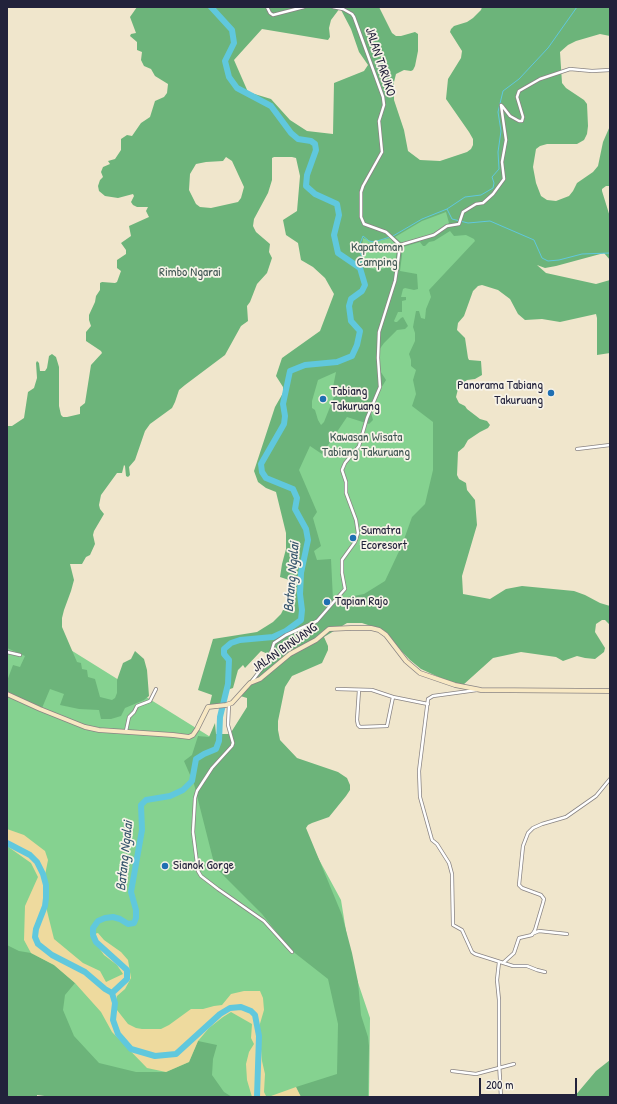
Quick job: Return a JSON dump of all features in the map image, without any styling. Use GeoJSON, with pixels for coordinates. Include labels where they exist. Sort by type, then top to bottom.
{"type":"FeatureCollection","features":[{"type":"Feature","properties":{"kind":"main road","name":"JALAN BINUANG"},"geometry":{"type":"LineString","coordinates":[[227,704],[237,699],[250,683],[260,679],[290,654],[316,640],[329,629],[371,628],[379,630],[386,635],[406,661],[420,673],[442,682],[481,690],[610,691]]}},
{"type":"Feature","properties":{"kind":"main road"},"geometry":{"type":"LineString","coordinates":[[7,694],[85,728],[189,737],[193,735],[197,729],[208,707],[227,704]]}},
{"type":"Feature","properties":{"kind":"street"},"geometry":{"type":"LineString","coordinates":[[267,7],[270,13],[274,14],[304,7]]}},
{"type":"Feature","properties":{"kind":"street","name":"JALAN TARUKO"},"geometry":{"type":"LineString","coordinates":[[333,7],[343,9],[354,16],[383,98],[384,105],[380,121],[382,152],[363,186],[361,198],[362,219],[364,224],[383,230],[400,245]]}},
{"type":"Feature","properties":{"kind":"street"},"geometry":{"type":"LineString","coordinates":[[250,683],[269,659],[274,643],[286,635],[317,621],[345,589],[342,573],[342,560],[356,542],[358,533],[356,520],[346,493],[346,482],[342,470],[345,463],[359,446],[367,418],[380,386],[378,358],[379,332],[395,282],[400,245],[434,235],[447,226],[459,224],[464,212],[476,204],[483,203],[493,194],[504,179],[502,162],[506,140],[500,106],[503,107],[510,116],[518,121],[522,121],[523,117],[517,97],[519,91],[540,79],[570,69],[592,71],[610,70]]}},
{"type":"Feature","properties":{"kind":"street"},"geometry":{"type":"LineString","coordinates":[[577,449],[610,444]]}},
{"type":"Feature","properties":{"kind":"street"},"geometry":{"type":"LineString","coordinates":[[7,652],[20,655]]}},
{"type":"Feature","properties":{"kind":"street"},"geometry":{"type":"LineString","coordinates":[[126,732],[129,717],[137,706],[150,701],[156,689]]}},
{"type":"Feature","properties":{"kind":"street"},"geometry":{"type":"LineString","coordinates":[[337,689],[372,690],[428,704]]}},
{"type":"Feature","properties":{"kind":"street"},"geometry":{"type":"LineString","coordinates":[[359,690],[357,720],[360,727],[387,726],[393,696]]}},
{"type":"Feature","properties":{"kind":"street"},"geometry":{"type":"LineString","coordinates":[[481,690],[433,696],[428,699],[419,771],[420,797],[432,840],[437,844],[449,864],[452,874],[453,925],[462,930],[472,952],[513,966],[527,966],[545,972]]}},
{"type":"Feature","properties":{"kind":"street"},"geometry":{"type":"LineString","coordinates":[[227,704],[228,725],[233,742],[232,746],[212,768],[197,791],[195,798],[193,832],[198,871],[201,876],[218,889],[264,921],[292,952]]}},
{"type":"Feature","properties":{"kind":"street"},"geometry":{"type":"LineString","coordinates":[[532,934],[544,899],[543,896],[538,893],[522,888],[519,885],[523,846],[528,833],[533,828],[542,824],[566,817],[596,796],[610,779]]}},
{"type":"Feature","properties":{"kind":"street"},"geometry":{"type":"LineString","coordinates":[[503,962],[514,953],[520,936],[539,931],[567,934]]}},
{"type":"Feature","properties":{"kind":"street"},"geometry":{"type":"LineString","coordinates":[[499,962],[497,980],[499,1000],[499,1068],[501,1097]]}},
{"type":"Feature","properties":{"kind":"street"},"geometry":{"type":"LineString","coordinates":[[452,1071],[476,1074],[514,1064]]}},
{"type":"Feature","properties":{"kind":"green space","name":"Rimbo Ngarai"},"geometry":{"type":"Polygon","coordinates":[[[137,7],[379,7],[392,33],[396,36],[415,32],[418,34],[418,51],[415,66],[411,71],[404,70],[396,74],[394,82],[394,100],[404,130],[408,151],[420,160],[440,161],[467,152],[473,145],[473,139],[469,132],[446,99],[448,79],[461,58],[462,51],[450,32],[454,26],[467,22],[473,18],[482,7],[610,7],[610,36],[600,34],[576,41],[568,45],[560,52],[562,83],[566,88],[584,100],[587,104],[587,134],[584,140],[577,144],[547,144],[540,146],[536,149],[533,167],[536,183],[541,196],[547,200],[556,201],[569,196],[577,183],[593,172],[598,166],[603,142],[610,126],[610,186],[606,186],[602,189],[602,191],[610,217],[610,260],[604,253],[545,268],[537,265],[546,273],[596,284],[610,280],[610,353],[597,355],[596,314],[560,322],[542,319],[525,320],[518,314],[510,299],[498,290],[482,285],[478,286],[473,291],[464,316],[458,323],[457,330],[465,338],[469,360],[481,361],[482,375],[475,379],[467,380],[462,384],[458,389],[456,397],[459,403],[465,406],[480,419],[487,421],[490,425],[488,428],[468,440],[464,447],[458,452],[457,475],[459,479],[466,483],[467,490],[475,500],[477,525],[462,576],[463,594],[490,599],[506,589],[522,586],[574,591],[585,595],[600,603],[610,606],[610,625],[605,620],[602,620],[596,624],[595,632],[605,648],[604,652],[595,659],[577,656],[563,661],[556,657],[521,652],[493,658],[463,685],[445,680],[421,669],[410,660],[385,634],[371,626],[362,623],[347,623],[324,637],[328,650],[322,663],[292,676],[285,687],[278,721],[280,740],[297,758],[338,772],[347,778],[350,785],[350,790],[329,817],[312,823],[306,828],[342,915],[352,953],[358,982],[361,1015],[368,1037],[369,1046],[368,1097],[301,1097],[296,1087],[337,1074],[338,1024],[328,979],[291,950],[262,914],[215,867],[194,784],[184,761],[192,755],[198,736],[209,737],[215,723],[216,734],[230,734],[247,707],[247,698],[237,695],[265,663],[268,654],[261,651],[245,668],[243,665],[238,670],[233,688],[227,690],[221,705],[209,707],[212,695],[198,690],[213,639],[257,632],[273,622],[283,610],[295,611],[292,581],[280,577],[286,549],[286,533],[276,492],[266,488],[258,482],[254,471],[275,407],[283,393],[283,387],[276,376],[282,358],[320,331],[334,294],[325,278],[313,267],[301,260],[298,243],[286,235],[283,220],[297,211],[300,176],[296,158],[272,158],[272,180],[268,193],[254,219],[253,226],[256,232],[270,244],[269,252],[272,258],[267,273],[257,284],[247,306],[248,321],[241,326],[225,355],[179,390],[172,408],[150,424],[145,431],[135,460],[129,467],[130,475],[128,477],[126,476],[124,465],[122,473],[117,473],[101,495],[99,505],[104,514],[94,531],[93,535],[95,544],[90,555],[86,557],[82,564],[70,564],[74,580],[64,610],[62,627],[77,662],[81,663],[82,669],[87,670],[88,677],[95,679],[100,697],[112,700],[115,698],[117,693],[117,680],[123,663],[131,659],[135,651],[144,659],[147,670],[149,696],[144,700],[125,708],[121,716],[111,719],[101,719],[99,710],[79,709],[60,705],[64,694],[50,689],[42,708],[7,692],[7,681],[13,665],[20,667],[25,656],[7,648],[7,426],[12,426],[24,418],[28,392],[34,388],[37,378],[36,363],[37,361],[39,363],[40,371],[45,371],[49,356],[52,354],[56,357],[59,367],[59,406],[61,415],[63,417],[67,417],[80,414],[80,407],[85,403],[91,365],[102,353],[86,341],[86,332],[91,326],[89,315],[96,296],[100,290],[100,283],[117,282],[121,271],[117,268],[117,260],[126,254],[126,250],[121,243],[131,236],[129,226],[149,217],[146,211],[148,207],[137,207],[133,205],[131,202],[134,196],[133,194],[118,198],[105,196],[99,191],[98,186],[103,177],[101,172],[103,167],[110,164],[108,161],[115,159],[121,150],[121,139],[127,135],[132,136],[141,123],[150,117],[155,101],[164,97],[167,93],[168,84],[155,76],[151,69],[144,66],[141,60],[142,52],[137,50],[137,42],[130,36],[131,34],[136,33],[130,17],[137,7]],[[340,8],[331,20],[329,28],[330,37],[328,40],[262,29],[234,60],[248,92],[271,99],[290,120],[307,131],[333,134],[334,83],[364,71],[368,65],[359,52],[351,29],[340,8]],[[226,157],[223,161],[196,164],[190,174],[189,190],[196,204],[200,207],[211,208],[238,202],[241,198],[244,187],[232,161],[226,157]],[[446,212],[422,221],[395,237],[402,243],[410,242],[434,234],[449,223],[446,212]],[[450,231],[434,241],[429,242],[425,246],[423,246],[420,242],[403,247],[400,271],[417,274],[418,289],[403,289],[401,297],[406,297],[406,300],[402,301],[402,312],[398,312],[394,321],[397,322],[403,317],[408,326],[405,329],[397,330],[379,350],[379,369],[386,380],[371,405],[370,409],[373,420],[369,424],[347,417],[322,454],[310,446],[299,470],[317,512],[313,518],[321,546],[314,551],[317,560],[331,559],[333,600],[364,594],[385,581],[402,545],[412,517],[425,504],[433,470],[433,422],[412,406],[416,394],[413,380],[416,370],[411,366],[409,354],[415,341],[413,327],[416,311],[419,311],[421,318],[425,319],[426,309],[431,297],[429,290],[475,241],[466,235],[454,236],[450,231]],[[363,238],[362,266],[377,270],[395,266],[397,247],[390,238],[373,242],[363,238]],[[336,372],[318,380],[312,401],[312,408],[315,410],[321,425],[324,422],[334,397],[333,387],[336,372]]]}},
{"type":"Feature","properties":{"kind":"green space","name":"Kawasan Wisata Tabiang Takuruang"},"geometry":{"type":"Polygon","coordinates":[[[446,207],[488,224],[443,286],[456,426],[416,560],[324,627],[288,425],[362,266],[363,235],[446,207]]]}},
{"type":"Feature","properties":{"kind":"green space","name":"Sianok Gorge"},"geometry":{"type":"Polygon","coordinates":[[[7,613],[29,624],[249,761],[304,832],[341,900],[351,962],[370,1018],[369,1097],[130,1097],[7,1017],[7,613]]]}},
{"type":"Feature","properties":{"kind":"green space"},"geometry":{"type":"Polygon","coordinates":[[[7,945],[19,951],[31,953],[54,965],[75,983],[65,995],[63,1010],[74,1036],[99,1063],[136,1072],[166,1072],[189,1062],[198,1041],[217,1045],[213,1059],[212,1075],[224,1092],[232,1097],[52,1097],[37,1095],[37,1097],[7,1097],[7,945]]]}},
{"type":"Feature","properties":{"kind":"green space"},"geometry":{"type":"Polygon","coordinates":[[[610,1060],[610,1097],[574,1097],[596,1071],[610,1060]]]}},
{"type":"Feature","properties":{"kind":"sand"},"geometry":{"type":"Polygon","coordinates":[[[7,829],[24,835],[45,851],[48,860],[45,875],[47,911],[54,939],[83,963],[100,971],[106,982],[123,974],[117,965],[104,955],[90,935],[98,933],[104,940],[121,952],[128,960],[131,978],[125,989],[117,996],[116,1001],[117,1010],[128,1024],[142,1029],[161,1029],[191,1009],[203,1009],[222,1005],[231,994],[244,991],[260,991],[263,998],[264,1010],[259,1027],[262,1061],[265,1074],[264,1092],[266,1096],[271,1096],[296,1087],[301,1097],[252,1097],[247,1080],[246,1064],[249,1052],[254,1044],[251,1038],[252,1024],[231,1012],[209,1028],[198,1041],[189,1062],[166,1072],[147,1068],[112,1032],[101,1012],[75,983],[54,965],[31,953],[24,940],[25,906],[38,877],[31,863],[7,846],[7,829]]]}},
{"type":"Feature","properties":{"kind":"waterway","name":"Batang Ngalai"},"geometry":{"type":"LineString","coordinates":[[112,993],[127,979],[127,970],[96,942],[93,935],[93,928],[98,921],[105,918],[113,917],[128,924],[134,923],[136,918],[136,910],[131,892],[142,830],[141,805],[146,800],[170,796],[183,790],[192,781],[196,759],[216,749],[219,741],[220,717],[228,684],[229,660],[224,654],[224,649],[231,643],[240,640],[273,637],[286,631],[301,620],[301,573],[308,540],[306,529],[295,509],[297,498],[293,489],[266,478],[262,472],[261,464],[284,424],[285,416],[283,404],[290,371],[305,365],[337,362],[352,356],[357,345],[360,331],[351,321],[349,306],[351,299],[362,291],[365,285],[360,268],[338,253],[334,235],[339,215],[337,204],[315,194],[306,186],[307,175],[316,150],[315,144],[311,141],[298,139],[291,133],[271,106],[237,88],[229,77],[225,61],[234,43],[232,30],[211,7]]}},
{"type":"Feature","properties":{"kind":"waterway"},"geometry":{"type":"LineString","coordinates":[[447,209],[465,197],[481,195],[493,188],[494,183],[492,177],[499,169],[498,152],[501,131],[498,112],[503,91],[519,79],[548,48],[577,7]]}},
{"type":"Feature","properties":{"kind":"waterway"},"geometry":{"type":"LineString","coordinates":[[393,236],[422,219],[447,209],[452,219],[468,223],[490,221],[534,240],[542,258],[548,261],[559,260],[582,254],[610,253]]}},
{"type":"Feature","properties":{"kind":"waterway"},"geometry":{"type":"LineString","coordinates":[[360,268],[362,256],[358,249],[363,236],[369,241],[374,242],[390,237]]}},
{"type":"Feature","properties":{"kind":"waterway"},"geometry":{"type":"LineString","coordinates":[[7,843],[30,855],[37,862],[43,874],[46,885],[46,898],[45,906],[36,929],[35,937],[38,944],[52,955],[85,972],[112,993],[115,1003],[113,1020],[118,1034],[131,1049],[155,1056],[176,1054],[220,1014],[230,1008],[241,1007],[251,1011],[255,1015],[259,1036],[257,1097]]}},
{"type":"Feature","properties":{"kind":"place","name":"Panorama Tabiang Takuruang"},"geometry":{"type":"Point","coordinates":[551,393]}},
{"type":"Feature","properties":{"kind":"place","name":"Tabiang Takuruang"},"geometry":{"type":"Point","coordinates":[323,399]}},
{"type":"Feature","properties":{"kind":"place","name":"Sumatra Ecoresort"},"geometry":{"type":"Point","coordinates":[353,538]}},
{"type":"Feature","properties":{"kind":"place","name":"Tapian Rajo"},"geometry":{"type":"Point","coordinates":[327,602]}},
{"type":"Feature","properties":{"kind":"place","name":"Sianok Gorge"},"geometry":{"type":"Point","coordinates":[165,866]}},
{"type":"Feature","properties":{"kind":"park label","name":"Kapatoman Camping"},"geometry":{"type":"Point","coordinates":[377,256]}}]}
